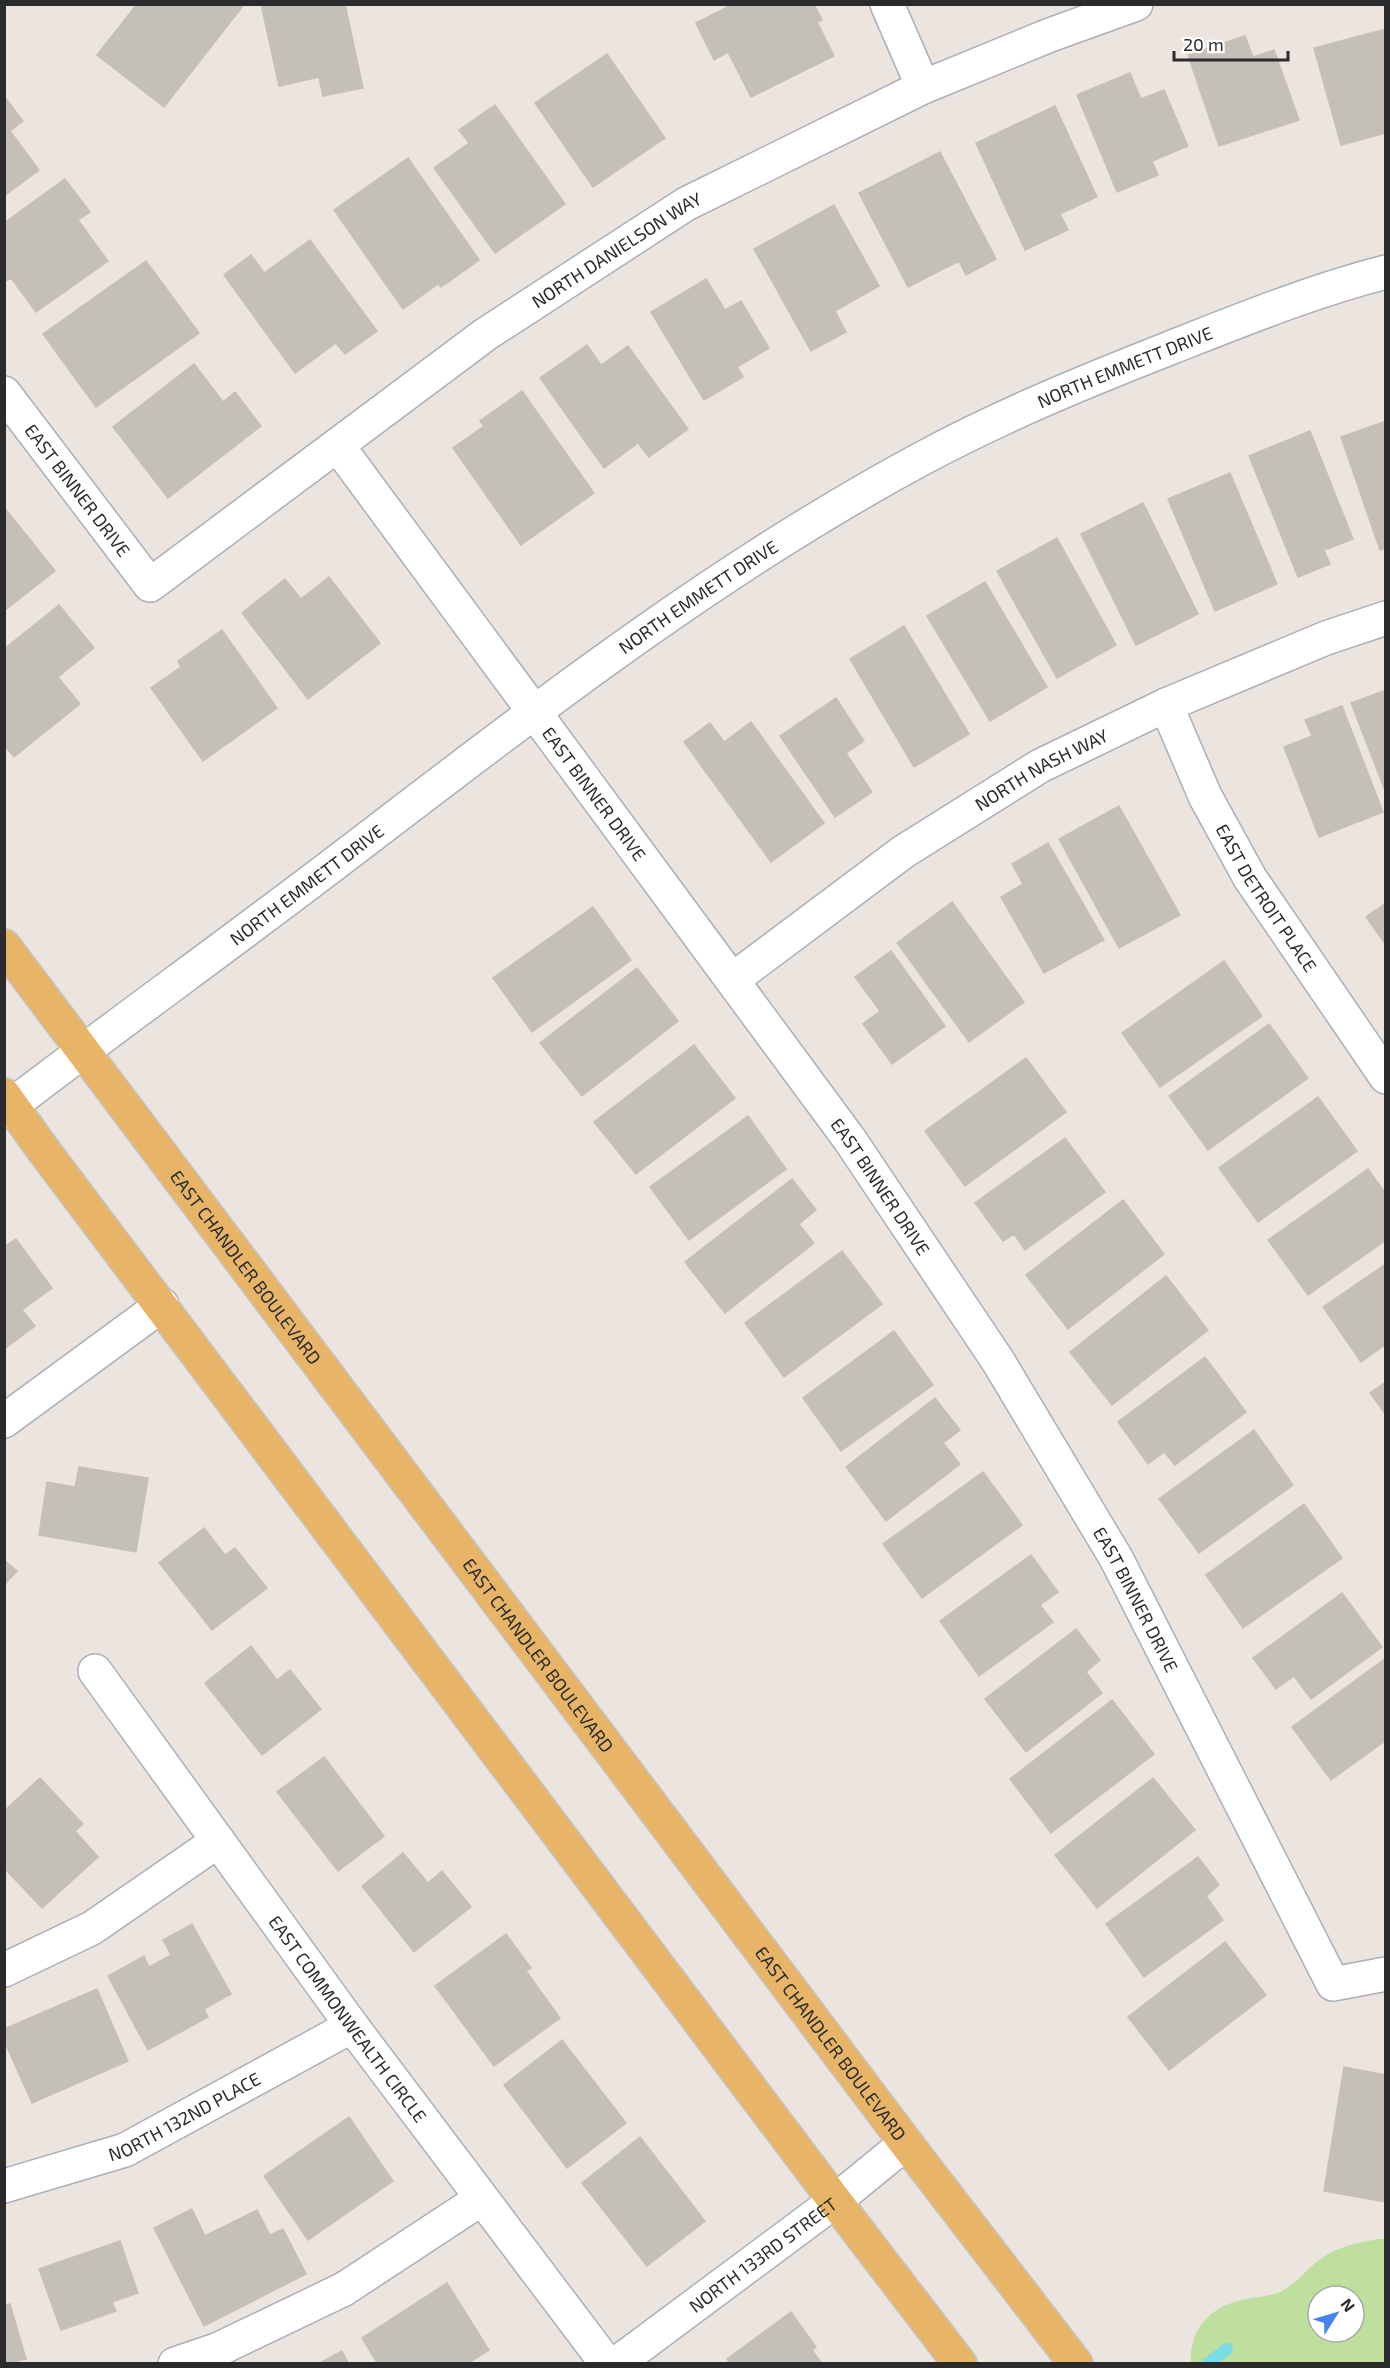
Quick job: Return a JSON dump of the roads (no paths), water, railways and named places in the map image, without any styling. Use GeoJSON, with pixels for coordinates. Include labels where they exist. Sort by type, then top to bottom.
{"type":"FeatureCollection","features":[{"type":"Feature","properties":{"kind":"main road","name":"EAST CHANDLER BOULEVARD"},"geometry":{"type":"LineString","coordinates":[[4,946],[906,2143],[1076,2364]]}},
{"type":"Feature","properties":{"kind":"main road"},"geometry":{"type":"LineString","coordinates":[[7,1103],[162,1305],[960,2364]]}},
{"type":"Feature","properties":{"kind":"street"},"geometry":{"type":"LineString","coordinates":[[887,4],[923,87]]}},
{"type":"Feature","properties":{"kind":"street","name":"NORTH DANIELSON WAY"},"geometry":{"type":"LineString","coordinates":[[150,585],[486,334],[686,204],[923,87],[1050,35],[1136,4]]}},
{"type":"Feature","properties":{"kind":"street","name":"NORTH EMMETT DRIVE"},"geometry":{"type":"LineString","coordinates":[[7,1103],[84,1051],[533,712],[705,589],[779,542],[923,458],[985,426],[1088,381],[1252,315],[1386,272]]}},
{"type":"Feature","properties":{"kind":"street","name":"EAST BINNER DRIVE"},"geometry":{"type":"LineString","coordinates":[[4,393],[150,585]]}},
{"type":"Feature","properties":{"kind":"street","name":"EAST BINNER DRIVE"},"geometry":{"type":"LineString","coordinates":[[338,446],[850,1140],[1004,1371],[1116,1558],[1333,1984],[1386,1974]]}},
{"type":"Feature","properties":{"kind":"street","name":"NORTH NASH WAY"},"geometry":{"type":"LineString","coordinates":[[732,980],[903,852],[1040,766],[1166,705],[1326,638],[1386,618]]}},
{"type":"Feature","properties":{"kind":"street","name":"EAST DETROIT PLACE"},"geometry":{"type":"LineString","coordinates":[[1166,705],[1205,796],[1250,878],[1386,1077]]}},
{"type":"Feature","properties":{"kind":"street"},"geometry":{"type":"LineString","coordinates":[[4,1421],[162,1305]]}},
{"type":"Feature","properties":{"kind":"street","name":"EAST COMMONWEALTH CIRCLE"},"geometry":{"type":"LineString","coordinates":[[95,1671],[352,2026],[608,2364]]}},
{"type":"Feature","properties":{"kind":"street"},"geometry":{"type":"LineString","coordinates":[[4,1970],[92,1928],[218,1841]]}},
{"type":"Feature","properties":{"kind":"street","name":"NORTH 132ND PLACE"},"geometry":{"type":"LineString","coordinates":[[4,2186],[125,2150],[352,2026]]}},
{"type":"Feature","properties":{"kind":"street","name":"NORTH 133RD STREET"},"geometry":{"type":"LineString","coordinates":[[616,2364],[835,2201],[906,2143]]}},
{"type":"Feature","properties":{"kind":"street"},"geometry":{"type":"LineString","coordinates":[[175,2364],[219,2349],[344,2289],[481,2199]]}},
{"type":"Feature","properties":{"kind":"waterway"},"geometry":{"type":"LineString","coordinates":[[1207,2364],[1227,2349]]}}]}
